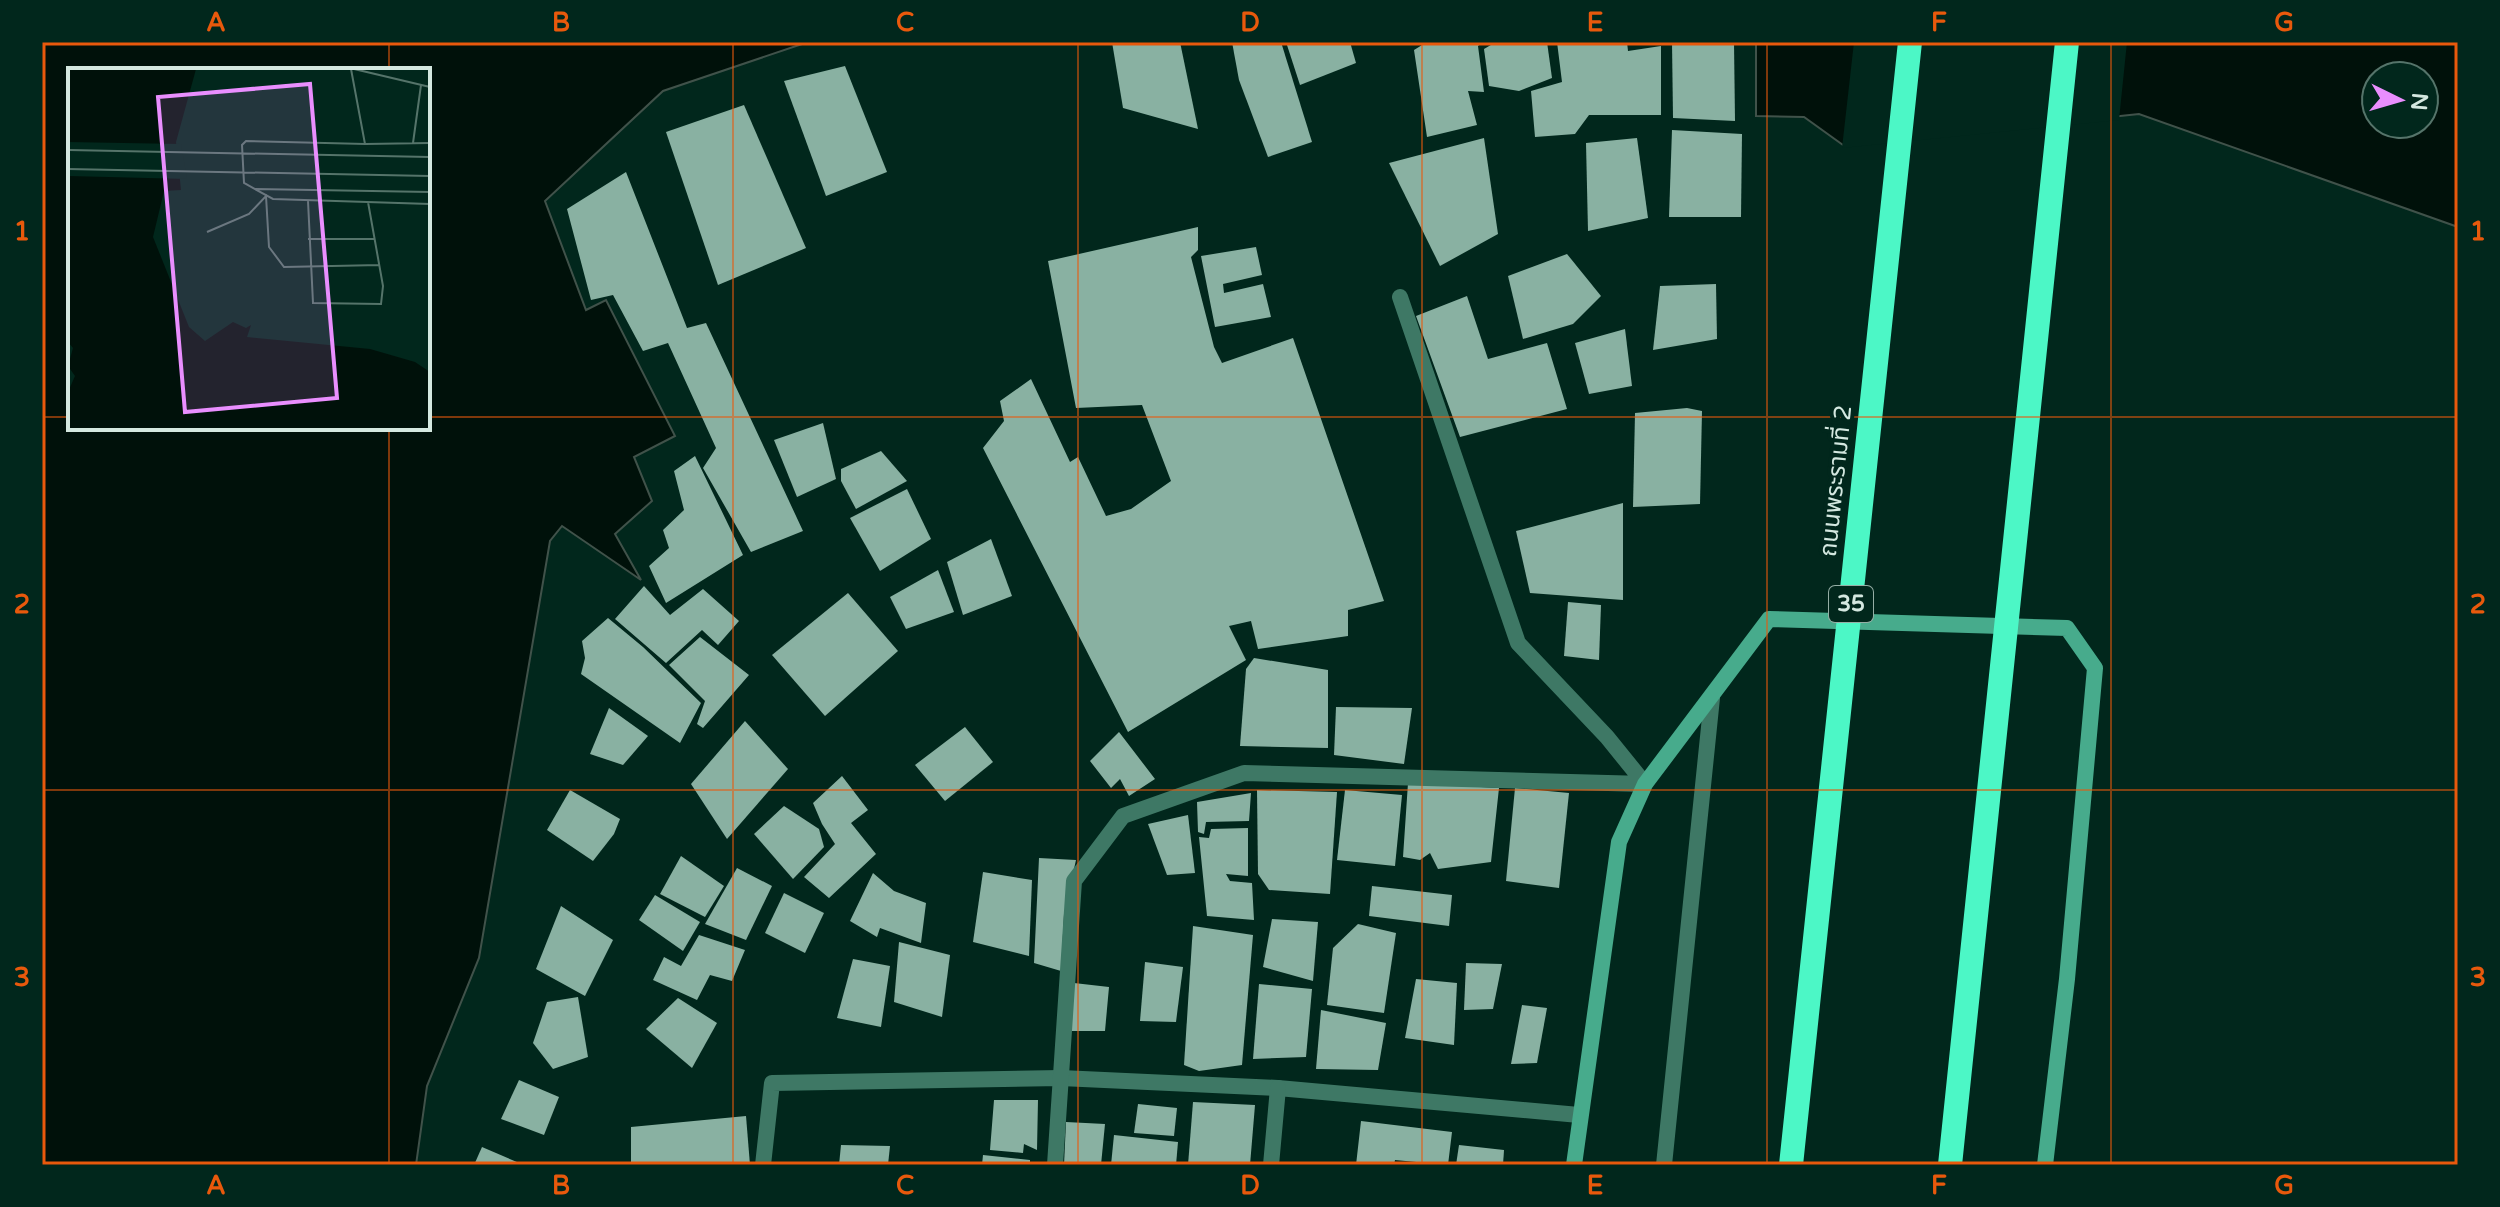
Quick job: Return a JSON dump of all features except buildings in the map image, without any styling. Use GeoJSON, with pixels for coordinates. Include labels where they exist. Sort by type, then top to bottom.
{"type":"FeatureCollection","features":[{"type":"Feature","properties":{"kind":"highway","name":"ถนนพระรามที่ 2"},"geometry":{"type":"LineString","coordinates":[[1791,1165],[1910,42]]}},
{"type":"Feature","properties":{"kind":"highway"},"geometry":{"type":"LineString","coordinates":[[1950,1165],[2067,42]]}},
{"type":"Feature","properties":{"kind":"street"},"geometry":{"type":"LineString","coordinates":[[1400,297],[1518,643],[1607,737],[1645,784]]}},
{"type":"Feature","properties":{"kind":"street"},"geometry":{"type":"LineString","coordinates":[[1574,1165],[1619,842],[1645,784],[1769,619],[2067,628],[2095,668],[2067,979],[2045,1165]]}},
{"type":"Feature","properties":{"kind":"street"},"geometry":{"type":"LineString","coordinates":[[1664,1165],[1712,698]]}},
{"type":"Feature","properties":{"kind":"street"},"geometry":{"type":"LineString","coordinates":[[1055,1165],[1074,881],[1123,816],[1244,773],[1645,784]]}},
{"type":"Feature","properties":{"kind":"street"},"geometry":{"type":"LineString","coordinates":[[763,1165],[772,1083],[1061,1078],[1278,1088],[1579,1115]]}},
{"type":"Feature","properties":{"kind":"street"},"geometry":{"type":"LineString","coordinates":[[1271,1165],[1278,1088]]}},
{"type":"Feature","properties":{"kind":"shaded area"},"geometry":{"type":"Polygon","coordinates":[[[42,42],[808,42],[663,91],[545,201],[586,310],[606,300],[675,436],[634,457],[652,501],[615,534],[641,580],[562,526],[550,541],[479,958],[427,1086],[416,1165],[42,1165],[42,42]]]}},
{"type":"Feature","properties":{"kind":"shaded area"},"geometry":{"type":"Polygon","coordinates":[[[1756,42],[2458,42],[2458,227],[2139,114],[1843,145],[1804,117],[1756,116],[1756,42]]]}},
{"type":"Feature","properties":{"kind":"pier"},"geometry":{"type":"Polygon","coordinates":[[[1854,42],[2127,42],[2119,120],[1842,148],[1854,42]]]}}]}
